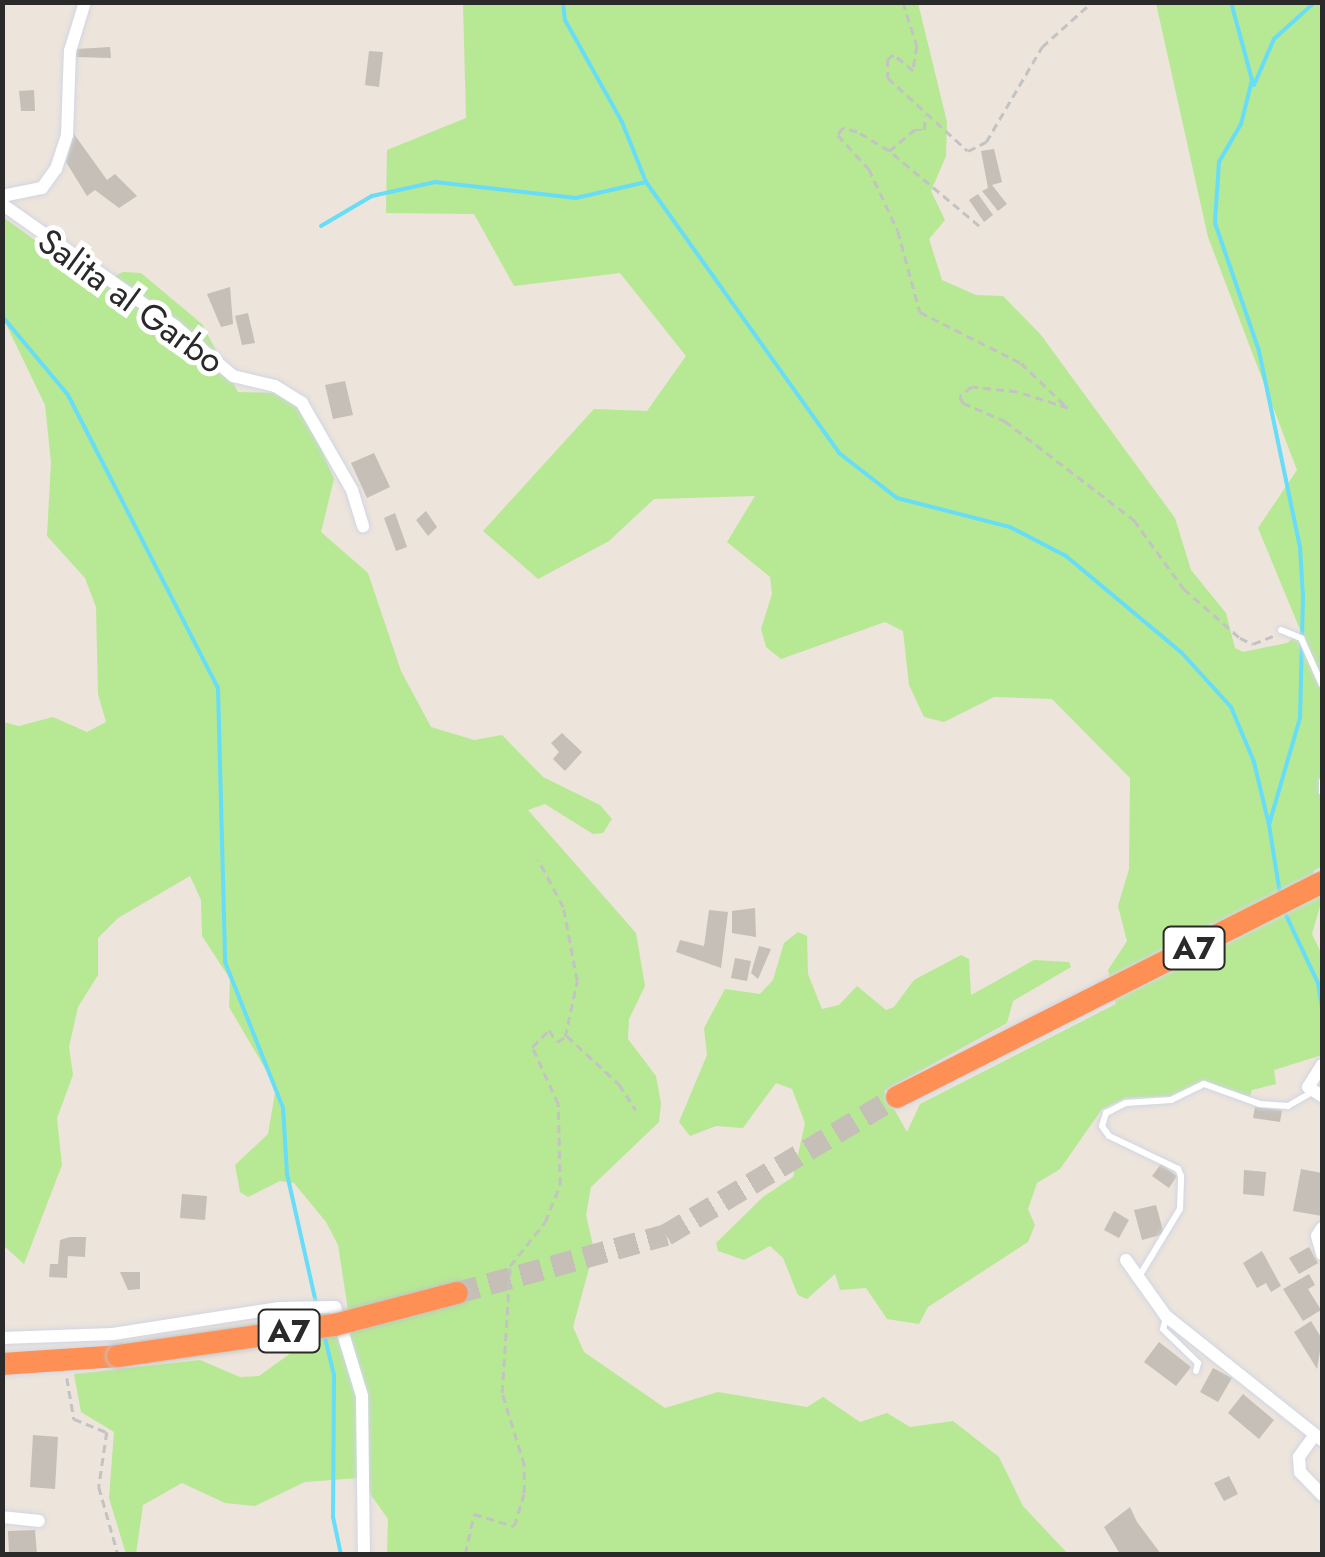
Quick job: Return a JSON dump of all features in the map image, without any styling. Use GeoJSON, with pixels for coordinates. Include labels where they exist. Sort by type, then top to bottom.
{"type":"FeatureCollection","features":[{"type":"Feature","properties":{"kind":"highway","name":"A7"},"geometry":{"type":"LineString","coordinates":[[896,1098],[1322,882]]}},
{"type":"Feature","properties":{"kind":"highway","name":"A7"},"geometry":{"type":"LineString","coordinates":[[2,1364],[118,1356],[334,1325],[456,1293]]}},
{"type":"Feature","properties":{"kind":"street","name":"Salita al Garbo"},"geometry":{"type":"LineString","coordinates":[[2,196],[42,188],[56,169],[68,135],[70,50],[85,2]]}},
{"type":"Feature","properties":{"kind":"street","name":"Salita al Garbo"},"geometry":{"type":"LineString","coordinates":[[2,204],[176,326],[233,376],[274,386],[302,402],[352,490],[364,526]]}},
{"type":"Feature","properties":{"kind":"street"},"geometry":{"type":"LineString","coordinates":[[1317,1094],[1310,1076],[1322,1065]]}},
{"type":"Feature","properties":{"kind":"street"},"geometry":{"type":"LineString","coordinates":[[1322,1228],[1317,1236],[1322,1254]]}},
{"type":"Feature","properties":{"kind":"street"},"geometry":{"type":"LineString","coordinates":[[1126,1260],[1166,1316],[1318,1438],[1299,1458],[1300,1472],[1322,1496]]}},
{"type":"Feature","properties":{"kind":"street"},"geometry":{"type":"LineString","coordinates":[[2,1338],[114,1334],[279,1308],[335,1307],[362,1396],[364,1554]]}},
{"type":"Feature","properties":{"kind":"street"},"geometry":{"type":"LineString","coordinates":[[2,1518],[39,1521]]}},
{"type":"Feature","properties":{"kind":"lane"},"geometry":{"type":"LineString","coordinates":[[1281,630],[1302,638],[1322,685]]}},
{"type":"Feature","properties":{"kind":"lane"},"geometry":{"type":"LineString","coordinates":[[1322,780],[1322,792]]}},
{"type":"Feature","properties":{"kind":"lane"},"geometry":{"type":"LineString","coordinates":[[1140,1282],[1180,1209],[1181,1176],[1178,1169],[1109,1136],[1102,1126],[1106,1112],[1126,1103],[1171,1100],[1204,1084],[1260,1104],[1288,1106],[1317,1094]]}},
{"type":"Feature","properties":{"kind":"lane"},"geometry":{"type":"LineString","coordinates":[[1166,1316],[1164,1329],[1198,1363],[1196,1371]]}},
{"type":"Feature","properties":{"kind":"path"},"geometry":{"type":"LineString","coordinates":[[903,2],[916,46],[913,71],[894,55],[886,69],[924,114],[968,151],[986,142],[1042,47],[1092,2]]}},
{"type":"Feature","properties":{"kind":"path"},"geometry":{"type":"LineString","coordinates":[[888,151],[914,130],[924,130],[924,114]]}},
{"type":"Feature","properties":{"kind":"path"},"geometry":{"type":"LineString","coordinates":[[979,226],[888,151],[857,132],[844,128],[838,135],[862,158],[898,231],[920,312],[1022,363],[1068,408],[1017,392],[972,387],[960,396],[963,403],[1005,421],[1134,520],[1184,589],[1240,638],[1253,644],[1281,630]]}},
{"type":"Feature","properties":{"kind":"path"},"geometry":{"type":"LineString","coordinates":[[465,1554],[474,1514],[514,1526],[524,1493],[524,1465],[502,1394],[510,1266],[557,1201],[558,1104],[532,1047],[550,1029],[559,1042],[566,1034],[576,994],[563,906],[538,860]]}},
{"type":"Feature","properties":{"kind":"path"},"geometry":{"type":"LineString","coordinates":[[566,1034],[620,1084],[636,1110]]}},
{"type":"Feature","properties":{"kind":"path"},"geometry":{"type":"LineString","coordinates":[[64,1364],[74,1419],[107,1432],[99,1486],[118,1554]]}},
{"type":"Feature","properties":{"kind":"green space"},"geometry":{"type":"Polygon","coordinates":[[[463,3],[918,3],[947,122],[946,156],[931,191],[945,220],[929,239],[942,280],[976,295],[1003,296],[1041,335],[1175,518],[1191,570],[1226,613],[1235,648],[1243,652],[1287,643],[1301,632],[1258,528],[1297,470],[1208,237],[1156,3],[1322,3],[1322,866],[1313,871],[1322,899],[1312,934],[1322,955],[1322,1055],[1274,1070],[1276,1084],[1252,1090],[1249,1098],[1203,1080],[1170,1096],[1126,1098],[1102,1109],[1060,1169],[1037,1183],[1028,1209],[1035,1225],[1028,1242],[928,1307],[919,1324],[887,1319],[866,1288],[840,1290],[835,1274],[807,1299],[798,1295],[783,1258],[770,1246],[744,1260],[718,1251],[716,1243],[763,1197],[793,1177],[805,1123],[792,1089],[776,1083],[743,1128],[716,1126],[690,1136],[679,1122],[707,1055],[704,1028],[725,989],[760,994],[773,980],[784,943],[798,932],[807,936],[808,974],[822,1009],[839,1005],[857,986],[886,1010],[894,1007],[914,980],[961,955],[969,959],[971,995],[1034,960],[1069,962],[1071,967],[1013,1001],[1007,1023],[884,1091],[907,1132],[920,1104],[1116,1004],[1108,970],[1127,941],[1118,906],[1129,869],[1130,778],[1052,699],[994,697],[944,722],[924,717],[909,685],[903,631],[885,622],[781,659],[766,647],[761,629],[772,594],[770,577],[727,542],[755,496],[654,499],[609,541],[538,579],[483,531],[594,409],[647,411],[686,356],[620,273],[514,286],[474,214],[386,213],[387,150],[466,118],[463,3]]]}},
{"type":"Feature","properties":{"kind":"green space"},"geometry":{"type":"Polygon","coordinates":[[[3,217],[97,285],[123,272],[141,273],[202,324],[238,392],[283,393],[304,409],[334,479],[321,532],[368,573],[401,671],[431,727],[474,740],[502,735],[543,777],[600,805],[612,819],[603,833],[593,834],[545,804],[528,810],[636,933],[645,986],[629,1019],[628,1039],[656,1076],[661,1103],[659,1122],[591,1187],[586,1215],[594,1250],[573,1327],[584,1352],[665,1408],[718,1392],[807,1407],[823,1397],[860,1422],[887,1413],[910,1427],[953,1421],[999,1457],[1023,1506],[1068,1554],[387,1554],[388,1519],[359,1478],[305,1482],[255,1506],[225,1503],[182,1483],[143,1505],[136,1554],[126,1554],[109,1498],[114,1432],[81,1412],[74,1374],[200,1360],[240,1377],[259,1376],[316,1335],[351,1329],[338,1245],[326,1222],[294,1183],[280,1181],[248,1197],[240,1192],[235,1165],[268,1134],[276,1087],[229,1007],[230,979],[202,936],[201,900],[190,876],[118,918],[98,938],[98,975],[78,1007],[69,1047],[73,1075],[57,1118],[62,1165],[24,1264],[3,1245],[3,722],[19,726],[53,717],[87,732],[106,722],[98,694],[96,607],[85,578],[47,536],[51,462],[45,405],[3,318],[3,217]]]}},
{"type":"Feature","properties":{"kind":"building"},"geometry":{"type":"Polygon","coordinates":[[[110,47],[111,58],[76,57],[77,49],[110,47]]]}},
{"type":"Feature","properties":{"kind":"building"},"geometry":{"type":"Polygon","coordinates":[[[369,51],[383,52],[379,87],[365,85],[369,51]]]}},
{"type":"Feature","properties":{"kind":"building"},"geometry":{"type":"Polygon","coordinates":[[[34,90],[35,111],[21,111],[19,91],[34,90]]]}},
{"type":"Feature","properties":{"kind":"building"},"geometry":{"type":"Polygon","coordinates":[[[74,134],[107,180],[115,174],[137,196],[119,208],[95,190],[87,196],[66,162],[74,134]]]}},
{"type":"Feature","properties":{"kind":"building"},"geometry":{"type":"Polygon","coordinates":[[[994,149],[1002,182],[992,185],[1007,204],[998,211],[982,191],[988,188],[981,151],[994,149]]]}},
{"type":"Feature","properties":{"kind":"building"},"geometry":{"type":"Polygon","coordinates":[[[978,194],[993,215],[984,222],[969,200],[978,194]]]}},
{"type":"Feature","properties":{"kind":"building"},"geometry":{"type":"Polygon","coordinates":[[[230,287],[233,324],[221,327],[207,294],[230,287]]]}},
{"type":"Feature","properties":{"kind":"building"},"geometry":{"type":"Polygon","coordinates":[[[248,313],[255,343],[242,345],[235,316],[248,313]]]}},
{"type":"Feature","properties":{"kind":"building"},"geometry":{"type":"Polygon","coordinates":[[[345,381],[353,415],[333,419],[325,385],[345,381]]]}},
{"type":"Feature","properties":{"kind":"building"},"geometry":{"type":"Polygon","coordinates":[[[374,453],[390,487],[367,498],[351,463],[374,453]]]}},
{"type":"Feature","properties":{"kind":"building"},"geometry":{"type":"Polygon","coordinates":[[[426,511],[437,527],[428,536],[416,520],[426,511]]]}},
{"type":"Feature","properties":{"kind":"building"},"geometry":{"type":"Polygon","coordinates":[[[395,513],[407,547],[396,551],[384,518],[395,513]]]}},
{"type":"Feature","properties":{"kind":"building"},"geometry":{"type":"Polygon","coordinates":[[[562,733],[582,752],[565,771],[553,759],[559,752],[551,743],[562,733]]]}},
{"type":"Feature","properties":{"kind":"building"},"geometry":{"type":"Polygon","coordinates":[[[755,908],[756,937],[732,933],[732,911],[755,908]]]}},
{"type":"Feature","properties":{"kind":"building"},"geometry":{"type":"Polygon","coordinates":[[[709,910],[728,912],[721,968],[676,952],[680,940],[704,946],[709,910]]]}},
{"type":"Feature","properties":{"kind":"building"},"geometry":{"type":"Polygon","coordinates":[[[759,946],[771,949],[758,979],[751,973],[759,946]]]}},
{"type":"Feature","properties":{"kind":"building"},"geometry":{"type":"Polygon","coordinates":[[[735,958],[751,961],[747,981],[731,978],[735,958]]]}},
{"type":"Feature","properties":{"kind":"building"},"geometry":{"type":"Polygon","coordinates":[[[1255,1107],[1282,1110],[1280,1122],[1253,1118],[1255,1107]]]}},
{"type":"Feature","properties":{"kind":"building"},"geometry":{"type":"Polygon","coordinates":[[[1161,1164],[1177,1176],[1169,1188],[1152,1176],[1161,1164]]]}},
{"type":"Feature","properties":{"kind":"building"},"geometry":{"type":"Polygon","coordinates":[[[1301,1169],[1322,1173],[1322,1216],[1293,1211],[1301,1169]]]}},
{"type":"Feature","properties":{"kind":"building"},"geometry":{"type":"Polygon","coordinates":[[[1244,1170],[1266,1172],[1264,1196],[1243,1194],[1244,1170]]]}},
{"type":"Feature","properties":{"kind":"building"},"geometry":{"type":"Polygon","coordinates":[[[182,1194],[207,1196],[205,1220],[180,1218],[182,1194]]]}},
{"type":"Feature","properties":{"kind":"building"},"geometry":{"type":"Polygon","coordinates":[[[1156,1205],[1164,1234],[1142,1240],[1134,1210],[1156,1205]]]}},
{"type":"Feature","properties":{"kind":"building"},"geometry":{"type":"Polygon","coordinates":[[[1114,1211],[1129,1220],[1119,1238],[1104,1230],[1114,1211]]]}},
{"type":"Feature","properties":{"kind":"building"},"geometry":{"type":"Polygon","coordinates":[[[86,1237],[85,1257],[68,1256],[67,1278],[49,1277],[50,1264],[58,1264],[60,1240],[86,1237]]]}},
{"type":"Feature","properties":{"kind":"building"},"geometry":{"type":"Polygon","coordinates":[[[1309,1247],[1318,1263],[1299,1274],[1289,1258],[1309,1247]]]}},
{"type":"Feature","properties":{"kind":"building"},"geometry":{"type":"Polygon","coordinates":[[[1262,1251],[1281,1286],[1271,1292],[1266,1283],[1257,1288],[1243,1263],[1262,1251]]]}},
{"type":"Feature","properties":{"kind":"building"},"geometry":{"type":"Polygon","coordinates":[[[120,1272],[140,1272],[140,1289],[128,1290],[120,1272]]]}},
{"type":"Feature","properties":{"kind":"building"},"geometry":{"type":"Polygon","coordinates":[[[1309,1274],[1315,1285],[1308,1289],[1321,1310],[1303,1321],[1283,1289],[1309,1274]]]}},
{"type":"Feature","properties":{"kind":"building"},"geometry":{"type":"Polygon","coordinates":[[[1311,1321],[1322,1339],[1317,1369],[1294,1332],[1311,1321]]]}},
{"type":"Feature","properties":{"kind":"building"},"geometry":{"type":"Polygon","coordinates":[[[1159,1342],[1191,1367],[1176,1386],[1144,1362],[1159,1342]]]}},
{"type":"Feature","properties":{"kind":"building"},"geometry":{"type":"Polygon","coordinates":[[[1213,1368],[1232,1378],[1218,1402],[1200,1392],[1213,1368]]]}},
{"type":"Feature","properties":{"kind":"building"},"geometry":{"type":"Polygon","coordinates":[[[1243,1394],[1274,1420],[1259,1439],[1228,1413],[1243,1394]]]}},
{"type":"Feature","properties":{"kind":"building"},"geometry":{"type":"Polygon","coordinates":[[[33,1435],[58,1437],[55,1489],[30,1487],[33,1435]]]}},
{"type":"Feature","properties":{"kind":"building"},"geometry":{"type":"Polygon","coordinates":[[[1229,1476],[1238,1494],[1224,1501],[1214,1483],[1229,1476]]]}},
{"type":"Feature","properties":{"kind":"building"},"geometry":{"type":"Polygon","coordinates":[[[1130,1507],[1161,1554],[1120,1554],[1104,1527],[1130,1507]]]}},
{"type":"Feature","properties":{"kind":"building"},"geometry":{"type":"Polygon","coordinates":[[[35,1530],[37,1554],[9,1554],[8,1531],[35,1530]]]}},
{"type":"Feature","properties":{"kind":"waterway"},"geometry":{"type":"LineString","coordinates":[[563,2],[565,20],[622,122],[646,182],[839,453],[897,498],[1010,527],[1066,556],[1181,652],[1231,707],[1254,762],[1269,825]]}},
{"type":"Feature","properties":{"kind":"waterway"},"geometry":{"type":"LineString","coordinates":[[1231,2],[1252,80],[1241,124],[1219,162],[1215,223],[1259,351],[1300,547],[1303,597],[1300,718],[1269,825],[1280,894]]}},
{"type":"Feature","properties":{"kind":"waterway"},"geometry":{"type":"LineString","coordinates":[[1254,85],[1274,39],[1315,2]]}},
{"type":"Feature","properties":{"kind":"waterway"},"geometry":{"type":"LineString","coordinates":[[321,226],[372,196],[435,182],[576,198],[646,182]]}},
{"type":"Feature","properties":{"kind":"waterway"},"geometry":{"type":"LineString","coordinates":[[2,316],[68,395],[218,688],[225,962],[283,1108],[287,1174],[320,1320]]}},
{"type":"Feature","properties":{"kind":"waterway"},"geometry":{"type":"LineString","coordinates":[[1285,913],[1318,983],[1322,1009]]}},
{"type":"Feature","properties":{"kind":"waterway"},"geometry":{"type":"LineString","coordinates":[[324,1334],[334,1375],[333,1517],[341,1554]]}},
{"type":"Feature","properties":{"kind":"tunnel"},"geometry":{"type":"LineString","coordinates":[[457,1293],[666,1235],[897,1097]]}}]}
